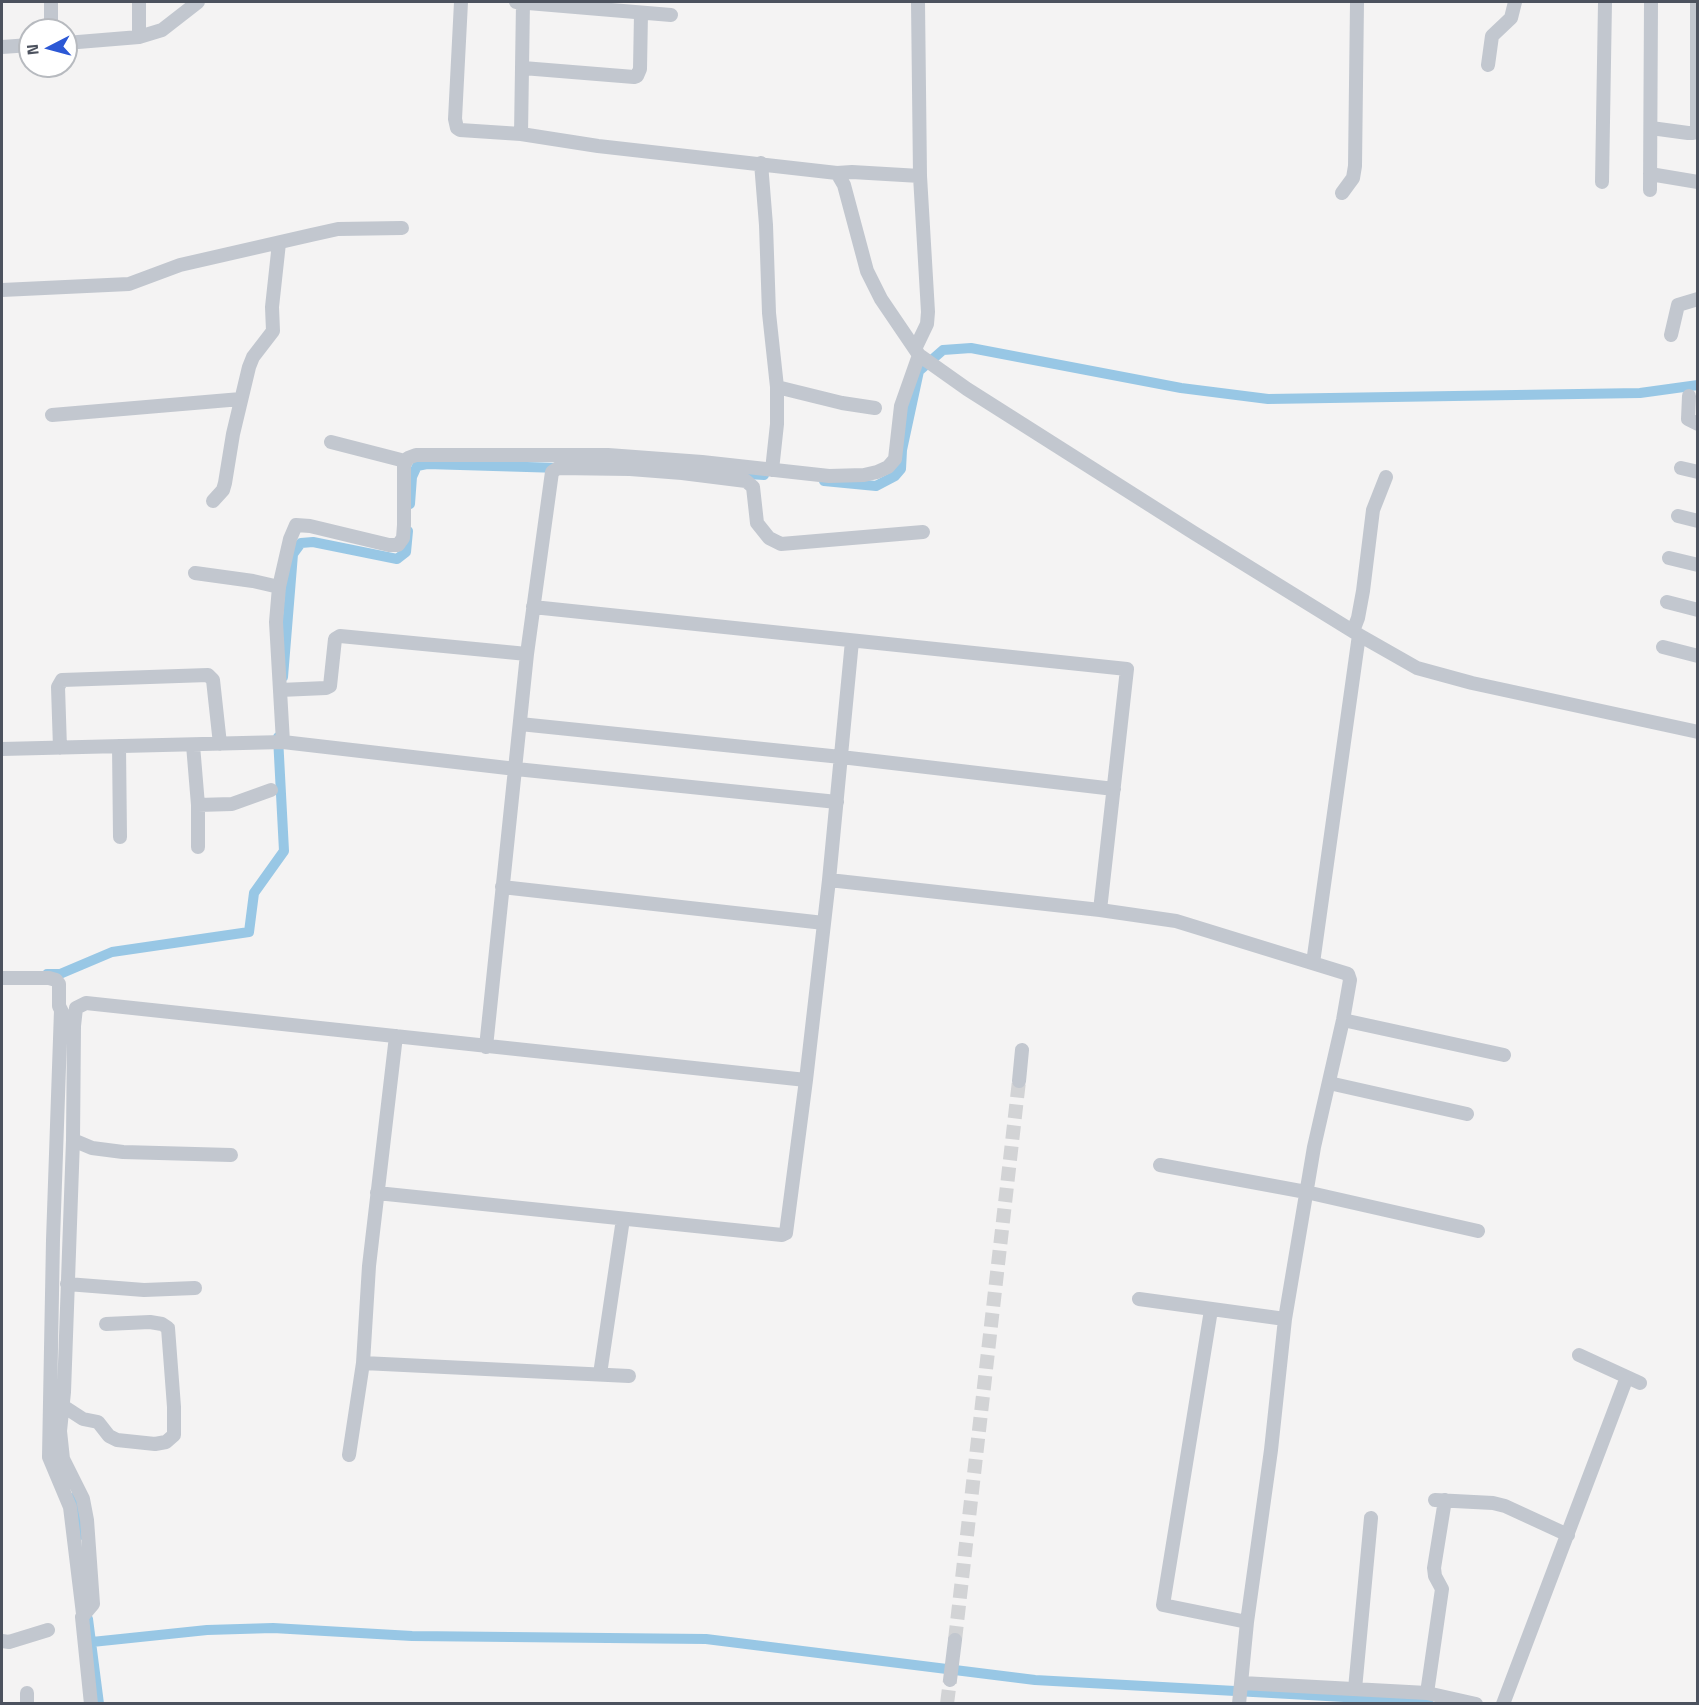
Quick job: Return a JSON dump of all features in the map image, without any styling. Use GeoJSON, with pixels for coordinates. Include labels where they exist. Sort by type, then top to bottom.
{"type":"FeatureCollection","features":[{"type":"Feature","properties":{"kind":"street"},"geometry":{"type":"LineString","coordinates":[[51,2],[51,18]]}},
{"type":"Feature","properties":{"kind":"street"},"geometry":{"type":"LineString","coordinates":[[139,2],[140,36]]}},
{"type":"Feature","properties":{"kind":"street"},"geometry":{"type":"LineString","coordinates":[[78,42],[140,36],[162,30],[198,2]]}},
{"type":"Feature","properties":{"kind":"street"},"geometry":{"type":"LineString","coordinates":[[462,2],[455,119],[457,128],[466,131],[521,134],[598,146],[837,173],[920,176]]}},
{"type":"Feature","properties":{"kind":"street"},"geometry":{"type":"LineString","coordinates":[[516,2],[671,15]]}},
{"type":"Feature","properties":{"kind":"street"},"geometry":{"type":"LineString","coordinates":[[521,134],[523,2]]}},
{"type":"Feature","properties":{"kind":"street"},"geometry":{"type":"LineString","coordinates":[[330,442],[405,461],[412,456],[424,455],[608,455],[829,476],[864,475],[878,472],[893,464],[901,406],[922,357],[928,312],[920,176],[918,2]]}},
{"type":"Feature","properties":{"kind":"street"},"geometry":{"type":"LineString","coordinates":[[1342,193],[1353,178],[1355,166],[1357,2]]}},
{"type":"Feature","properties":{"kind":"street"},"geometry":{"type":"LineString","coordinates":[[1488,65],[1492,36],[1511,18],[1515,2]]}},
{"type":"Feature","properties":{"kind":"street"},"geometry":{"type":"LineString","coordinates":[[1602,182],[1605,2]]}},
{"type":"Feature","properties":{"kind":"street"},"geometry":{"type":"LineString","coordinates":[[1650,190],[1651,2]]}},
{"type":"Feature","properties":{"kind":"street"},"geometry":{"type":"LineString","coordinates":[[1651,128],[1688,133],[1695,132],[1697,129],[1697,2]]}},
{"type":"Feature","properties":{"kind":"street"},"geometry":{"type":"LineString","coordinates":[[523,68],[638,76],[641,13]]}},
{"type":"Feature","properties":{"kind":"street"},"geometry":{"type":"LineString","coordinates":[[2,47],[18,46]]}},
{"type":"Feature","properties":{"kind":"street"},"geometry":{"type":"LineString","coordinates":[[761,163],[769,313],[777,387],[777,424],[772,470]]}},
{"type":"Feature","properties":{"kind":"street"},"geometry":{"type":"LineString","coordinates":[[837,173],[844,185],[867,271],[881,299],[922,357],[1194,533],[1417,668],[1433,674],[1698,732]]}},
{"type":"Feature","properties":{"kind":"street"},"geometry":{"type":"LineString","coordinates":[[1650,174],[1698,182]]}},
{"type":"Feature","properties":{"kind":"street"},"geometry":{"type":"LineString","coordinates":[[2,290],[129,284],[180,264],[338,229],[402,228]]}},
{"type":"Feature","properties":{"kind":"street"},"geometry":{"type":"LineString","coordinates":[[213,501],[223,490],[225,483],[253,357],[273,331],[272,307],[279,243]]}},
{"type":"Feature","properties":{"kind":"street"},"geometry":{"type":"LineString","coordinates":[[1671,335],[1678,305],[1698,298]]}},
{"type":"Feature","properties":{"kind":"street"},"geometry":{"type":"LineString","coordinates":[[777,387],[851,405],[875,408]]}},
{"type":"Feature","properties":{"kind":"street"},"geometry":{"type":"LineString","coordinates":[[1689,396],[1688,419],[1698,424]]}},
{"type":"Feature","properties":{"kind":"street"},"geometry":{"type":"LineString","coordinates":[[52,415],[242,399]]}},
{"type":"Feature","properties":{"kind":"street"},"geometry":{"type":"LineString","coordinates":[[279,742],[280,690],[276,622],[279,587],[290,538],[296,525],[398,545],[403,538],[405,461]]}},
{"type":"Feature","properties":{"kind":"street"},"geometry":{"type":"LineString","coordinates":[[486,1047],[527,654],[552,472],[558,468],[671,472],[746,481],[753,487],[757,524],[769,538],[781,544],[923,532]]}},
{"type":"Feature","properties":{"kind":"street"},"geometry":{"type":"LineString","coordinates":[[1681,468],[1698,472]]}},
{"type":"Feature","properties":{"kind":"street"},"geometry":{"type":"LineString","coordinates":[[1313,963],[1373,510],[1386,477]]}},
{"type":"Feature","properties":{"kind":"street"},"geometry":{"type":"LineString","coordinates":[[1678,516],[1698,521]]}},
{"type":"Feature","properties":{"kind":"street"},"geometry":{"type":"LineString","coordinates":[[1669,558],[1698,565]]}},
{"type":"Feature","properties":{"kind":"street"},"geometry":{"type":"LineString","coordinates":[[195,573],[279,587]]}},
{"type":"Feature","properties":{"kind":"street"},"geometry":{"type":"LineString","coordinates":[[1667,602],[1698,610]]}},
{"type":"Feature","properties":{"kind":"street"},"geometry":{"type":"LineString","coordinates":[[533,607],[1127,669],[1100,910]]}},
{"type":"Feature","properties":{"kind":"street"},"geometry":{"type":"LineString","coordinates":[[280,690],[330,686],[335,639],[340,636],[527,654]]}},
{"type":"Feature","properties":{"kind":"street"},"geometry":{"type":"LineString","coordinates":[[377,1193],[782,1235],[786,1233],[829,880],[852,641]]}},
{"type":"Feature","properties":{"kind":"street"},"geometry":{"type":"LineString","coordinates":[[1663,647],[1698,656]]}},
{"type":"Feature","properties":{"kind":"street"},"geometry":{"type":"LineString","coordinates":[[60,748],[58,687],[62,680],[208,675],[213,680],[220,744]]}},
{"type":"Feature","properties":{"kind":"street"},"geometry":{"type":"LineString","coordinates":[[520,724],[841,757],[1114,789]]}},
{"type":"Feature","properties":{"kind":"street"},"geometry":{"type":"LineString","coordinates":[[2,749],[279,742],[837,802]]}},
{"type":"Feature","properties":{"kind":"street"},"geometry":{"type":"LineString","coordinates":[[193,745],[198,805],[198,847]]}},
{"type":"Feature","properties":{"kind":"street"},"geometry":{"type":"LineString","coordinates":[[119,746],[120,837]]}},
{"type":"Feature","properties":{"kind":"street"},"geometry":{"type":"LineString","coordinates":[[198,805],[232,804],[271,790]]}},
{"type":"Feature","properties":{"kind":"street"},"geometry":{"type":"LineString","coordinates":[[829,880],[1100,910],[1176,921],[1348,974],[1350,980],[1343,1020],[1306,1192],[1285,1319],[1271,1450],[1247,1622],[1241,1692],[1355,1689],[1427,1693],[1476,1704]]}},
{"type":"Feature","properties":{"kind":"street"},"geometry":{"type":"LineString","coordinates":[[502,887],[824,923]]}},
{"type":"Feature","properties":{"kind":"street"},"geometry":{"type":"LineString","coordinates":[[2,978],[49,978],[56,980],[59,984],[61,1012],[53,1240],[49,1457],[70,1507],[86,1612],[91,1704]]}},
{"type":"Feature","properties":{"kind":"street"},"geometry":{"type":"LineString","coordinates":[[86,1612],[92,1567],[85,1509],[78,1487],[63,1459],[60,1431],[63,1406],[73,1140],[73,1026],[76,1008],[86,1003],[806,1080]]}},
{"type":"Feature","properties":{"kind":"street"},"geometry":{"type":"LineString","coordinates":[[61,1012],[73,1026]]}},
{"type":"Feature","properties":{"kind":"street"},"geometry":{"type":"LineString","coordinates":[[1343,1020],[1504,1055]]}},
{"type":"Feature","properties":{"kind":"street"},"geometry":{"type":"LineString","coordinates":[[349,1455],[363,1363],[369,1266],[396,1036]]}},
{"type":"Feature","properties":{"kind":"street"},"geometry":{"type":"LineString","coordinates":[[1019,1081],[1022,1050]]}},
{"type":"Feature","properties":{"kind":"street"},"geometry":{"type":"LineString","coordinates":[[1329,1083],[1467,1114]]}},
{"type":"Feature","properties":{"kind":"street"},"geometry":{"type":"LineString","coordinates":[[73,1140],[92,1148],[123,1152],[164,1151],[231,1155]]}},
{"type":"Feature","properties":{"kind":"street"},"geometry":{"type":"LineString","coordinates":[[1160,1165],[1306,1192],[1478,1231]]}},
{"type":"Feature","properties":{"kind":"street"},"geometry":{"type":"LineString","coordinates":[[600,1374],[623,1219]]}},
{"type":"Feature","properties":{"kind":"street"},"geometry":{"type":"LineString","coordinates":[[67,1284],[144,1290],[195,1288]]}},
{"type":"Feature","properties":{"kind":"street"},"geometry":{"type":"LineString","coordinates":[[1139,1299],[1285,1319]]}},
{"type":"Feature","properties":{"kind":"street"},"geometry":{"type":"LineString","coordinates":[[1211,1310],[1163,1605],[1247,1622]]}},
{"type":"Feature","properties":{"kind":"street"},"geometry":{"type":"LineString","coordinates":[[63,1406],[83,1419],[98,1422],[109,1436],[117,1440],[155,1444],[166,1442],[174,1435],[168,1328],[162,1324],[150,1322],[106,1324]]}},
{"type":"Feature","properties":{"kind":"street"},"geometry":{"type":"LineString","coordinates":[[1579,1356],[1640,1383]]}},
{"type":"Feature","properties":{"kind":"street"},"geometry":{"type":"LineString","coordinates":[[363,1363],[629,1376]]}},
{"type":"Feature","properties":{"kind":"street"},"geometry":{"type":"LineString","coordinates":[[1503,1704],[1627,1377]]}},
{"type":"Feature","properties":{"kind":"street"},"geometry":{"type":"LineString","coordinates":[[1427,1693],[1442,1589],[1435,1576],[1434,1568],[1440,1500],[1493,1503],[1505,1506],[1568,1534]]}},
{"type":"Feature","properties":{"kind":"street"},"geometry":{"type":"LineString","coordinates":[[1355,1689],[1371,1518]]}},
{"type":"Feature","properties":{"kind":"street"},"geometry":{"type":"LineString","coordinates":[[2,1641],[9,1642],[48,1630]]}},
{"type":"Feature","properties":{"kind":"street"},"geometry":{"type":"LineString","coordinates":[[951,1676],[955,1640]]}},
{"type":"Feature","properties":{"kind":"waterway"},"geometry":{"type":"LineString","coordinates":[[824,481],[876,486],[895,476],[901,469],[902,450],[919,371],[943,350],[971,348],[1181,388],[1268,399],[1640,393],[1698,385]]}},
{"type":"Feature","properties":{"kind":"waterway"},"geometry":{"type":"LineString","coordinates":[[410,504],[412,477],[417,466],[427,464],[560,468]]}},
{"type":"Feature","properties":{"kind":"waterway"},"geometry":{"type":"LineString","coordinates":[[717,472],[764,475]]}},
{"type":"Feature","properties":{"kind":"waterway"},"geometry":{"type":"LineString","coordinates":[[283,677],[293,554],[301,543],[313,542],[397,559],[406,552],[408,531]]}},
{"type":"Feature","properties":{"kind":"waterway"},"geometry":{"type":"LineString","coordinates":[[47,974],[60,974],[112,952],[249,932],[254,893],[284,851],[278,737]]}},
{"type":"Feature","properties":{"kind":"waterway"},"geometry":{"type":"LineString","coordinates":[[72,1498],[78,1510],[80,1535]]}},
{"type":"Feature","properties":{"kind":"waterway"},"geometry":{"type":"LineString","coordinates":[[88,1619],[99,1704]]}},
{"type":"Feature","properties":{"kind":"waterway"},"geometry":{"type":"LineString","coordinates":[[92,1642],[207,1630],[273,1628],[412,1636],[706,1639],[1035,1680],[1417,1701],[1429,1704]]}},
{"type":"Feature","properties":{"kind":"tunnel"},"geometry":{"type":"LineString","coordinates":[[955,1640],[1019,1081]]}},
{"type":"Feature","properties":{"kind":"tunnel"},"geometry":{"type":"LineString","coordinates":[[947,1704],[950,1680]]}}]}
